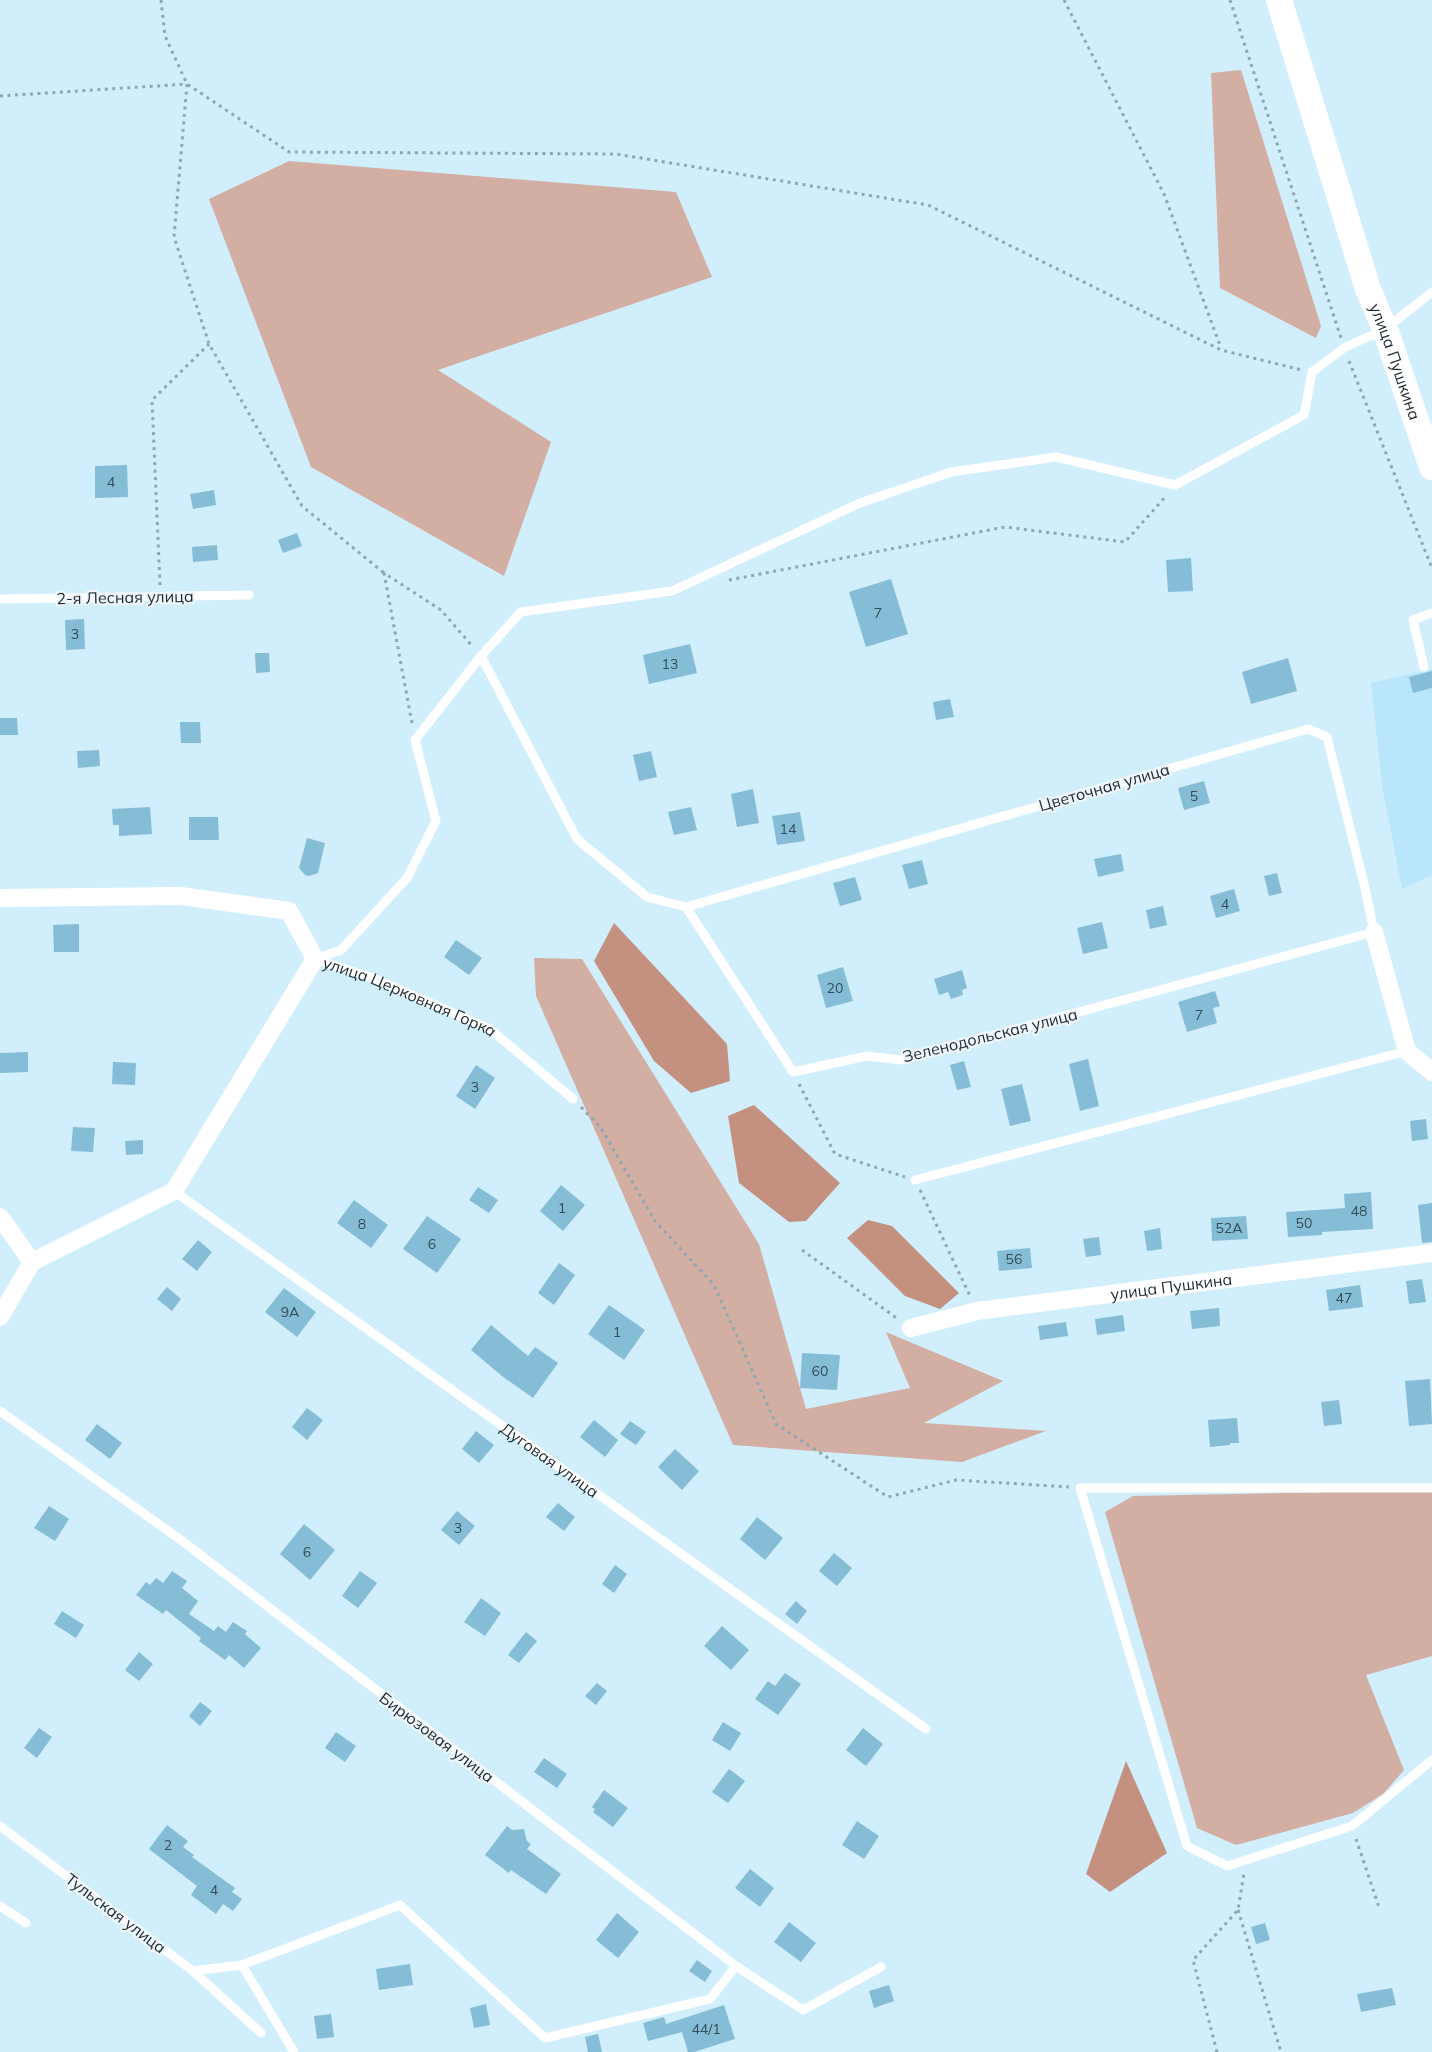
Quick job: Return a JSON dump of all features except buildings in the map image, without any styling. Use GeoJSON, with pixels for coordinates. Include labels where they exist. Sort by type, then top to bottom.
{"type":"FeatureCollection","features":[{"type":"Feature","properties":{"kind":"main road","name":"улица Пушкина"},"geometry":{"type":"LineString","coordinates":[[1279,0],[1368,289],[1385,329],[1432,467]]}},
{"type":"Feature","properties":{"kind":"street","name":"улица Церковная Горка"},"geometry":{"type":"LineString","coordinates":[[0,898],[181,896],[289,911],[315,959]]}},
{"type":"Feature","properties":{"kind":"street"},"geometry":{"type":"LineString","coordinates":[[1374,932],[1407,1051],[1432,1072]]}},
{"type":"Feature","properties":{"kind":"street"},"geometry":{"type":"LineString","coordinates":[[0,1317],[32,1262],[174,1191],[315,959]]}},
{"type":"Feature","properties":{"kind":"street"},"geometry":{"type":"LineString","coordinates":[[0,1217],[32,1262]]}},
{"type":"Feature","properties":{"kind":"street","name":"улица Пушкина"},"geometry":{"type":"LineString","coordinates":[[911,1328],[977,1311],[1432,1253]]}},
{"type":"Feature","properties":{"kind":"lane"},"geometry":{"type":"LineString","coordinates":[[315,959],[341,950],[407,878],[436,821],[415,740],[481,656],[521,612],[672,591],[860,503],[951,472],[1056,457],[1175,485],[1304,415],[1312,372],[1344,348],[1385,329],[1432,292]]}},
{"type":"Feature","properties":{"kind":"lane","name":"2-я Лесная улица"},"geometry":{"type":"LineString","coordinates":[[0,599],[249,595]]}},
{"type":"Feature","properties":{"kind":"lane"},"geometry":{"type":"LineString","coordinates":[[1424,667],[1413,620],[1432,613]]}},
{"type":"Feature","properties":{"kind":"lane"},"geometry":{"type":"LineString","coordinates":[[481,656],[577,840],[647,897],[687,907],[793,1072]]}},
{"type":"Feature","properties":{"kind":"lane","name":"Цветочная улица"},"geometry":{"type":"LineString","coordinates":[[687,907],[1308,729],[1328,737],[1374,932]]}},
{"type":"Feature","properties":{"kind":"lane","name":"Зеленодольская улица"},"geometry":{"type":"LineString","coordinates":[[793,1072],[867,1056],[902,1060],[1374,932]]}},
{"type":"Feature","properties":{"kind":"lane","name":"улица Церковная Горка"},"geometry":{"type":"LineString","coordinates":[[315,959],[373,978],[490,1029],[573,1099]]}},
{"type":"Feature","properties":{"kind":"lane"},"geometry":{"type":"LineString","coordinates":[[915,1180],[1407,1051]]}},
{"type":"Feature","properties":{"kind":"lane","name":"Дуговая улица"},"geometry":{"type":"LineString","coordinates":[[174,1191],[926,1730]]}},
{"type":"Feature","properties":{"kind":"lane","name":"Бирюзовая улица"},"geometry":{"type":"LineString","coordinates":[[0,1411],[185,1543],[736,1966],[803,2010],[881,1967]]}},
{"type":"Feature","properties":{"kind":"lane"},"geometry":{"type":"LineString","coordinates":[[1432,1488],[1080,1488],[1187,1846],[1227,1866],[1352,1826],[1432,1760]]}},
{"type":"Feature","properties":{"kind":"lane","name":"Тульская улица"},"geometry":{"type":"LineString","coordinates":[[0,1826],[193,1971],[261,2032]]}},
{"type":"Feature","properties":{"kind":"lane"},"geometry":{"type":"LineString","coordinates":[[193,1971],[242,1965],[400,1905],[545,2038],[710,1999],[736,1966]]}},
{"type":"Feature","properties":{"kind":"lane"},"geometry":{"type":"LineString","coordinates":[[0,1906],[26,1923]]}},
{"type":"Feature","properties":{"kind":"lane"},"geometry":{"type":"LineString","coordinates":[[242,1965],[294,2052]]}},
{"type":"Feature","properties":{"kind":"path"},"geometry":{"type":"LineString","coordinates":[[161,0],[165,36],[187,84],[174,237],[209,344],[302,506],[384,573],[441,610],[481,656]]}},
{"type":"Feature","properties":{"kind":"path"},"geometry":{"type":"LineString","coordinates":[[1064,0],[1164,194],[1221,350]]}},
{"type":"Feature","properties":{"kind":"path"},"geometry":{"type":"LineString","coordinates":[[1230,0],[1344,348],[1432,568]]}},
{"type":"Feature","properties":{"kind":"path"},"geometry":{"type":"LineString","coordinates":[[0,96],[187,84],[289,152],[616,154],[928,206],[1221,350],[1312,372]]}},
{"type":"Feature","properties":{"kind":"path"},"geometry":{"type":"LineString","coordinates":[[160,596],[152,400],[209,344]]}},
{"type":"Feature","properties":{"kind":"path"},"geometry":{"type":"LineString","coordinates":[[728,580],[1005,527],[1125,542],[1175,485]]}},
{"type":"Feature","properties":{"kind":"path"},"geometry":{"type":"LineString","coordinates":[[384,573],[415,740]]}},
{"type":"Feature","properties":{"kind":"path"},"geometry":{"type":"LineString","coordinates":[[793,1072],[835,1154],[915,1180],[977,1311]]}},
{"type":"Feature","properties":{"kind":"path"},"geometry":{"type":"LineString","coordinates":[[573,1099],[601,1128],[655,1221],[714,1285],[776,1424],[888,1497],[956,1480],[1080,1488]]}},
{"type":"Feature","properties":{"kind":"path"},"geometry":{"type":"LineString","coordinates":[[802,1250],[911,1328]]}},
{"type":"Feature","properties":{"kind":"path"},"geometry":{"type":"LineString","coordinates":[[1352,1826],[1380,1910]]}},
{"type":"Feature","properties":{"kind":"path"},"geometry":{"type":"LineString","coordinates":[[1246,1859],[1238,1910],[1281,2052]]}},
{"type":"Feature","properties":{"kind":"path"},"geometry":{"type":"LineString","coordinates":[[1217,2052],[1193,1960],[1238,1910]]}},
{"type":"Feature","properties":{"kind":"shaded area"},"geometry":{"type":"Polygon","coordinates":[[[1241,70],[1321,326],[1316,338],[1220,288],[1211,73],[1241,70]]]}},
{"type":"Feature","properties":{"kind":"shaded area"},"geometry":{"type":"Polygon","coordinates":[[[289,161],[676,192],[712,277],[438,370],[551,442],[504,576],[311,467],[209,199],[289,161]]]}},
{"type":"Feature","properties":{"kind":"shaded area"},"geometry":{"type":"Polygon","coordinates":[[[1432,669],[1432,875],[1402,889],[1382,785],[1371,683],[1432,669]]]}},
{"type":"Feature","properties":{"kind":"shaded area"},"geometry":{"type":"Polygon","coordinates":[[[614,923],[727,1044],[730,1081],[691,1093],[654,1061],[594,961],[614,923]]]}},
{"type":"Feature","properties":{"kind":"shaded area"},"geometry":{"type":"Polygon","coordinates":[[[534,958],[582,959],[759,1244],[806,1409],[910,1388],[886,1332],[1003,1381],[924,1423],[1046,1431],[962,1462],[733,1445],[536,996],[534,958]]]}},
{"type":"Feature","properties":{"kind":"shaded area"},"geometry":{"type":"Polygon","coordinates":[[[754,1105],[840,1183],[806,1221],[789,1222],[739,1183],[728,1116],[754,1105]]]}},
{"type":"Feature","properties":{"kind":"shaded area"},"geometry":{"type":"Polygon","coordinates":[[[868,1220],[892,1226],[959,1293],[940,1309],[905,1296],[847,1238],[868,1220]]]}},
{"type":"Feature","properties":{"kind":"shaded area"},"geometry":{"type":"Polygon","coordinates":[[[1432,1490],[1432,1656],[1366,1675],[1404,1770],[1383,1794],[1353,1813],[1236,1845],[1197,1828],[1105,1512],[1133,1496],[1432,1490]]]}},
{"type":"Feature","properties":{"kind":"shaded area"},"geometry":{"type":"Polygon","coordinates":[[[1126,1761],[1167,1853],[1110,1892],[1086,1874],[1126,1761]]]}}]}
